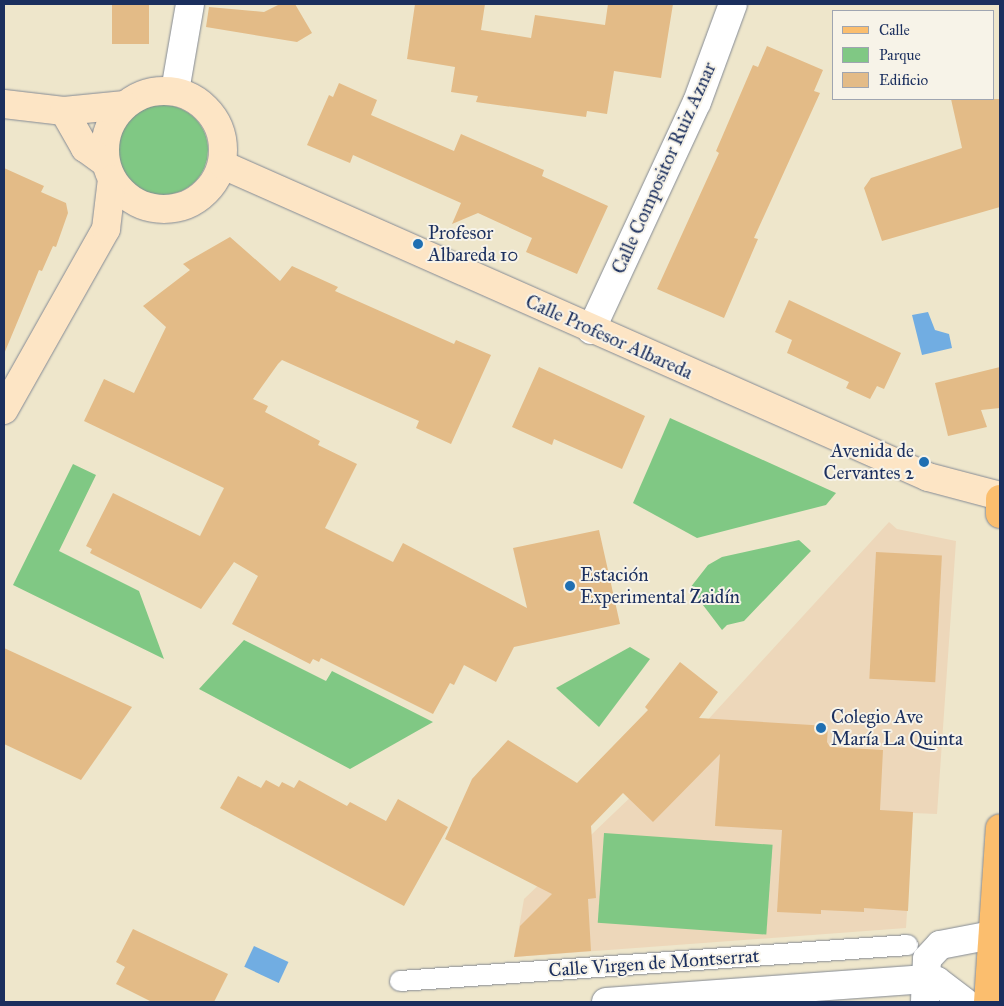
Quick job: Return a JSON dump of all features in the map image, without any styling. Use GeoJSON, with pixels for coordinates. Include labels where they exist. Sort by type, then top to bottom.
{"type":"FeatureCollection","features":[{"type":"Feature","properties":{"kind":"main road"},"geometry":{"type":"LineString","coordinates":[[4,410],[106,230],[109,171],[108,132],[125,106],[140,95],[159,91],[175,91],[203,105],[215,120],[222,136],[223,165],[212,187],[199,198],[181,208],[149,208],[106,230]]}},
{"type":"Feature","properties":{"kind":"main road"},"geometry":{"type":"LineString","coordinates":[[4,104],[64,111],[125,106]]}},
{"type":"Feature","properties":{"kind":"main road"},"geometry":{"type":"LineString","coordinates":[[64,111],[85,148],[109,171],[127,196],[149,208]]}},
{"type":"Feature","properties":{"kind":"main road","name":"Calle Profesor Albareda"},"geometry":{"type":"LineString","coordinates":[[223,165],[591,330],[928,477],[1000,498]]}},
{"type":"Feature","properties":{"kind":"main road"},"geometry":{"type":"LineString","coordinates":[[1000,498],[1000,514]]}},
{"type":"Feature","properties":{"kind":"main road"},"geometry":{"type":"LineString","coordinates":[[988,1002],[1000,828]]}},
{"type":"Feature","properties":{"kind":"street"},"geometry":{"type":"LineString","coordinates":[[175,91],[190,4]]}},
{"type":"Feature","properties":{"kind":"street","name":"Calle Compositor Ruiz Aznar"},"geometry":{"type":"LineString","coordinates":[[591,330],[696,102],[733,4]]}},
{"type":"Feature","properties":{"kind":"street"},"geometry":{"type":"LineString","coordinates":[[925,991],[927,959],[940,945],[992,935]]}},
{"type":"Feature","properties":{"kind":"street","name":"Calle Virgen de Montserrat"},"geometry":{"type":"LineString","coordinates":[[400,981],[908,945]]}},
{"type":"Feature","properties":{"kind":"street"},"geometry":{"type":"LineString","coordinates":[[606,1002],[925,991],[938,981],[965,1002]]}},
{"type":"Feature","properties":{"kind":"shaded area","name":"Colegio Ave María La Quinta"},"geometry":{"type":"Polygon","coordinates":[[[889,522],[897,529],[956,541],[937,814],[913,813],[906,928],[514,957],[524,899],[682,748],[889,522]]]}},
{"type":"Feature","properties":{"kind":"green space"},"geometry":{"type":"Polygon","coordinates":[[[163,105],[180,109],[195,118],[204,133],[208,150],[204,167],[195,182],[180,191],[163,195],[146,191],[131,182],[122,167],[118,150],[122,133],[131,118],[146,109],[163,105]]]}},
{"type":"Feature","properties":{"kind":"green space"},"geometry":{"type":"Polygon","coordinates":[[[670,418],[836,493],[826,505],[697,538],[633,503],[670,418]]]}},
{"type":"Feature","properties":{"kind":"green space"},"geometry":{"type":"Polygon","coordinates":[[[73,464],[96,475],[59,551],[139,591],[164,659],[13,585],[73,464]]]}},
{"type":"Feature","properties":{"kind":"green space"},"geometry":{"type":"Polygon","coordinates":[[[799,540],[811,551],[744,621],[727,625],[722,630],[690,588],[708,565],[722,557],[799,540]]]}},
{"type":"Feature","properties":{"kind":"green space"},"geometry":{"type":"Polygon","coordinates":[[[244,640],[326,681],[332,671],[433,722],[350,769],[199,689],[244,640]]]}},
{"type":"Feature","properties":{"kind":"green space"},"geometry":{"type":"Polygon","coordinates":[[[630,647],[650,659],[599,727],[556,688],[630,647]]]}},
{"type":"Feature","properties":{"kind":"green space"},"geometry":{"type":"Polygon","coordinates":[[[604,833],[773,845],[766,935],[598,923],[604,833]]]}},
{"type":"Feature","properties":{"kind":"water"},"geometry":{"type":"Polygon","coordinates":[[[928,312],[935,330],[949,334],[952,348],[922,355],[912,315],[928,312]]]}},
{"type":"Feature","properties":{"kind":"water"},"geometry":{"type":"Polygon","coordinates":[[[254,946],[288,962],[279,983],[244,967],[254,946]]]}},
{"type":"Feature","properties":{"kind":"building"},"geometry":{"type":"Polygon","coordinates":[[[112,4],[149,4],[149,44],[112,44],[112,4]]]}},
{"type":"Feature","properties":{"kind":"building"},"geometry":{"type":"Polygon","coordinates":[[[280,4],[295,4],[312,33],[297,42],[206,27],[209,7],[264,12],[280,4]]]}},
{"type":"Feature","properties":{"kind":"building"},"geometry":{"type":"Polygon","coordinates":[[[415,4],[485,4],[481,30],[531,38],[535,15],[605,25],[608,4],[673,4],[661,78],[614,71],[607,114],[587,111],[586,117],[476,102],[478,96],[451,92],[455,67],[407,59],[415,4]]]}},
{"type":"Feature","properties":{"kind":"building"},"geometry":{"type":"Polygon","coordinates":[[[767,46],[823,70],[814,91],[820,93],[754,238],[758,239],[724,318],[657,289],[719,153],[716,151],[753,65],[758,67],[767,46]]]}},
{"type":"Feature","properties":{"kind":"building"},"geometry":{"type":"Polygon","coordinates":[[[339,83],[377,100],[371,115],[454,151],[461,134],[544,170],[542,176],[608,206],[577,274],[526,252],[532,238],[478,213],[452,224],[461,203],[353,155],[350,163],[307,145],[329,95],[333,97],[339,83]]]}},
{"type":"Feature","properties":{"kind":"building"},"geometry":{"type":"Polygon","coordinates":[[[1000,99],[1000,207],[882,241],[864,188],[871,178],[962,148],[951,100],[1000,99]]]}},
{"type":"Feature","properties":{"kind":"building"},"geometry":{"type":"Polygon","coordinates":[[[4,168],[44,186],[41,192],[66,203],[68,213],[56,247],[53,246],[42,271],[39,270],[4,354],[4,168]]]}},
{"type":"Feature","properties":{"kind":"building"},"geometry":{"type":"Polygon","coordinates":[[[230,237],[280,281],[292,266],[338,287],[335,291],[454,344],[456,340],[491,355],[451,444],[416,428],[419,421],[282,360],[278,364],[253,399],[268,406],[265,412],[320,441],[318,445],[357,464],[325,528],[393,562],[403,543],[527,608],[513,548],[599,530],[620,624],[514,647],[496,682],[464,665],[454,685],[450,683],[433,714],[321,658],[319,662],[313,659],[310,664],[232,624],[258,576],[234,562],[201,609],[90,553],[92,549],[86,546],[113,493],[200,536],[224,488],[84,421],[104,379],[134,393],[166,327],[143,306],[190,270],[183,264],[230,237]]]}},
{"type":"Feature","properties":{"kind":"building"},"geometry":{"type":"Polygon","coordinates":[[[789,300],[901,353],[884,389],[877,386],[870,399],[846,388],[849,382],[787,353],[792,340],[775,332],[789,300]]]}},
{"type":"Feature","properties":{"kind":"building"},"geometry":{"type":"Polygon","coordinates":[[[539,367],[645,416],[622,469],[554,439],[552,445],[512,427],[539,367]]]}},
{"type":"Feature","properties":{"kind":"building"},"geometry":{"type":"Polygon","coordinates":[[[1000,367],[1000,408],[981,410],[987,427],[948,436],[935,383],[1000,367]]]}},
{"type":"Feature","properties":{"kind":"building"},"geometry":{"type":"Polygon","coordinates":[[[876,552],[942,555],[935,682],[869,679],[876,552]]]}},
{"type":"Feature","properties":{"kind":"building"},"geometry":{"type":"Polygon","coordinates":[[[4,648],[132,707],[81,780],[4,744],[4,648]]]}},
{"type":"Feature","properties":{"kind":"building"},"geometry":{"type":"Polygon","coordinates":[[[680,662],[718,692],[699,718],[828,726],[827,742],[830,747],[883,750],[880,810],[913,812],[908,911],[864,908],[864,912],[821,910],[821,914],[777,912],[782,830],[715,826],[720,754],[653,822],[623,793],[591,826],[596,898],[588,899],[591,951],[514,957],[520,926],[552,894],[445,839],[472,779],[508,740],[577,783],[648,710],[645,707],[680,662]]]}},
{"type":"Feature","properties":{"kind":"building"},"geometry":{"type":"Polygon","coordinates":[[[238,776],[261,788],[266,780],[279,787],[282,782],[294,788],[299,780],[347,806],[350,802],[386,821],[398,799],[448,827],[404,906],[220,808],[238,776]]]}},
{"type":"Feature","properties":{"kind":"building"},"geometry":{"type":"Polygon","coordinates":[[[133,929],[228,974],[214,1002],[152,1002],[116,984],[125,967],[116,962],[133,929]]]}},
{"type":"Feature","properties":{"kind":"place","name":"Profesor Albareda 10"},"geometry":{"type":"Point","coordinates":[418,244]}},
{"type":"Feature","properties":{"kind":"place","name":"Avenida de Cervantes 2"},"geometry":{"type":"Point","coordinates":[924,462]}},
{"type":"Feature","properties":{"kind":"place","name":"Estación Experimental Zaidín"},"geometry":{"type":"Point","coordinates":[570,586]}},
{"type":"Feature","properties":{"kind":"place","name":"Colegio Ave María La Quinta"},"geometry":{"type":"Point","coordinates":[821,728]}}]}
